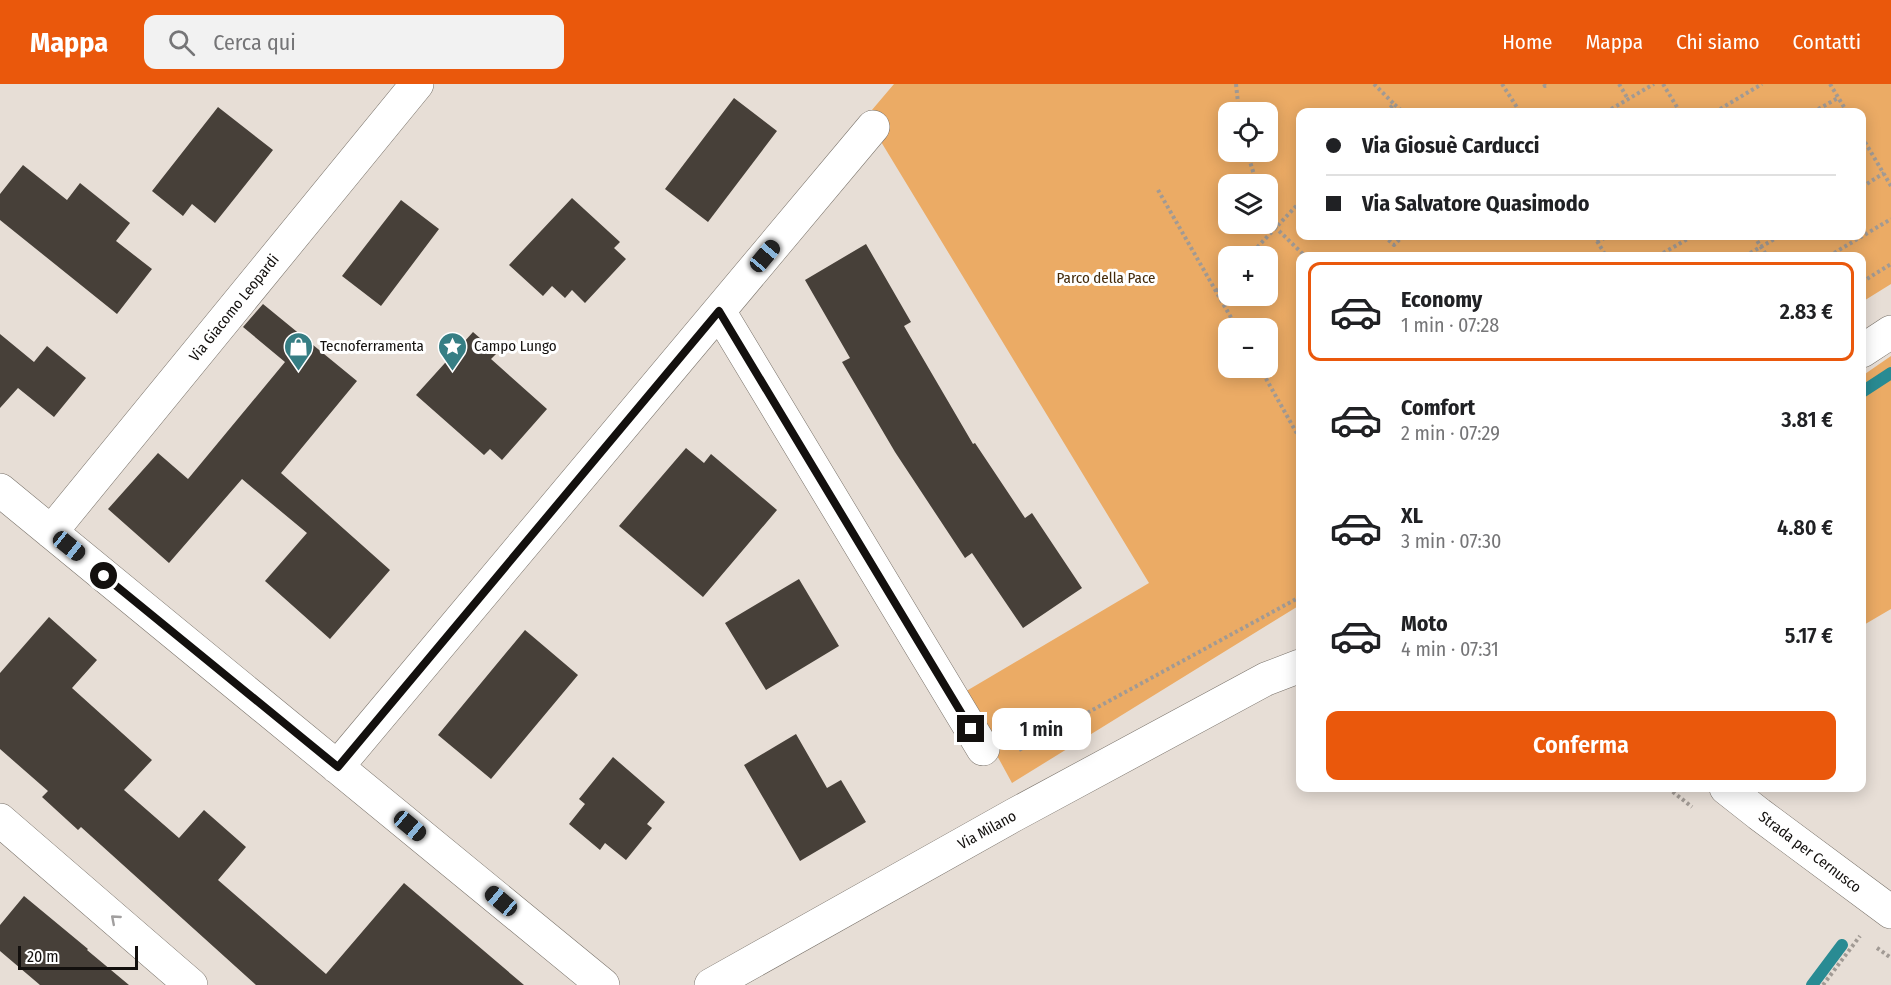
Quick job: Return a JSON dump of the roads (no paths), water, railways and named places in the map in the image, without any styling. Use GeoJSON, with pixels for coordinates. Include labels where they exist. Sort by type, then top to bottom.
{"type":"FeatureCollection","features":[{"type":"Feature","properties":{"kind":"street","name":"Via Giacomo Leopardi"},"geometry":{"type":"LineString","coordinates":[[51,532],[417,84]]}},
{"type":"Feature","properties":{"kind":"street"},"geometry":{"type":"LineString","coordinates":[[338,767],[873,127]]}},
{"type":"Feature","properties":{"kind":"street"},"geometry":{"type":"LineString","coordinates":[[719,311],[997,752]]}},
{"type":"Feature","properties":{"kind":"street"},"geometry":{"type":"LineString","coordinates":[[1866,348],[1891,332]]}},
{"type":"Feature","properties":{"kind":"street"},"geometry":{"type":"LineString","coordinates":[[0,490],[603,985]]}},
{"type":"Feature","properties":{"kind":"street","name":"Via Milano"},"geometry":{"type":"LineString","coordinates":[[1266,679],[1296,654]]}},
{"type":"Feature","properties":{"kind":"street","name":"Via Milano"},"geometry":{"type":"LineString","coordinates":[[711,985],[1014,815],[1266,679],[1296,668]]}},
{"type":"Feature","properties":{"kind":"street","name":"Strada per Cernusco"},"geometry":{"type":"LineString","coordinates":[[1732,792],[1891,912]]}},
{"type":"Feature","properties":{"kind":"street"},"geometry":{"type":"LineString","coordinates":[[0,820],[191,985]]}},
{"type":"Feature","properties":{"kind":"waterway"},"geometry":{"type":"LineString","coordinates":[[1866,389],[1891,373]]}},
{"type":"Feature","properties":{"kind":"waterway"},"geometry":{"type":"LineString","coordinates":[[1812,985],[1842,945]]}},
{"type":"Feature","properties":{"kind":"place","name":"Tecnoferramenta"},"geometry":{"type":"Point","coordinates":[299,372]}},
{"type":"Feature","properties":{"kind":"place","name":"Campo Lungo"},"geometry":{"type":"Point","coordinates":[453,372]}},
{"type":"Feature","properties":{"kind":"park label","name":"Parco della Pace"},"geometry":{"type":"Point","coordinates":[1106,278]}}]}
